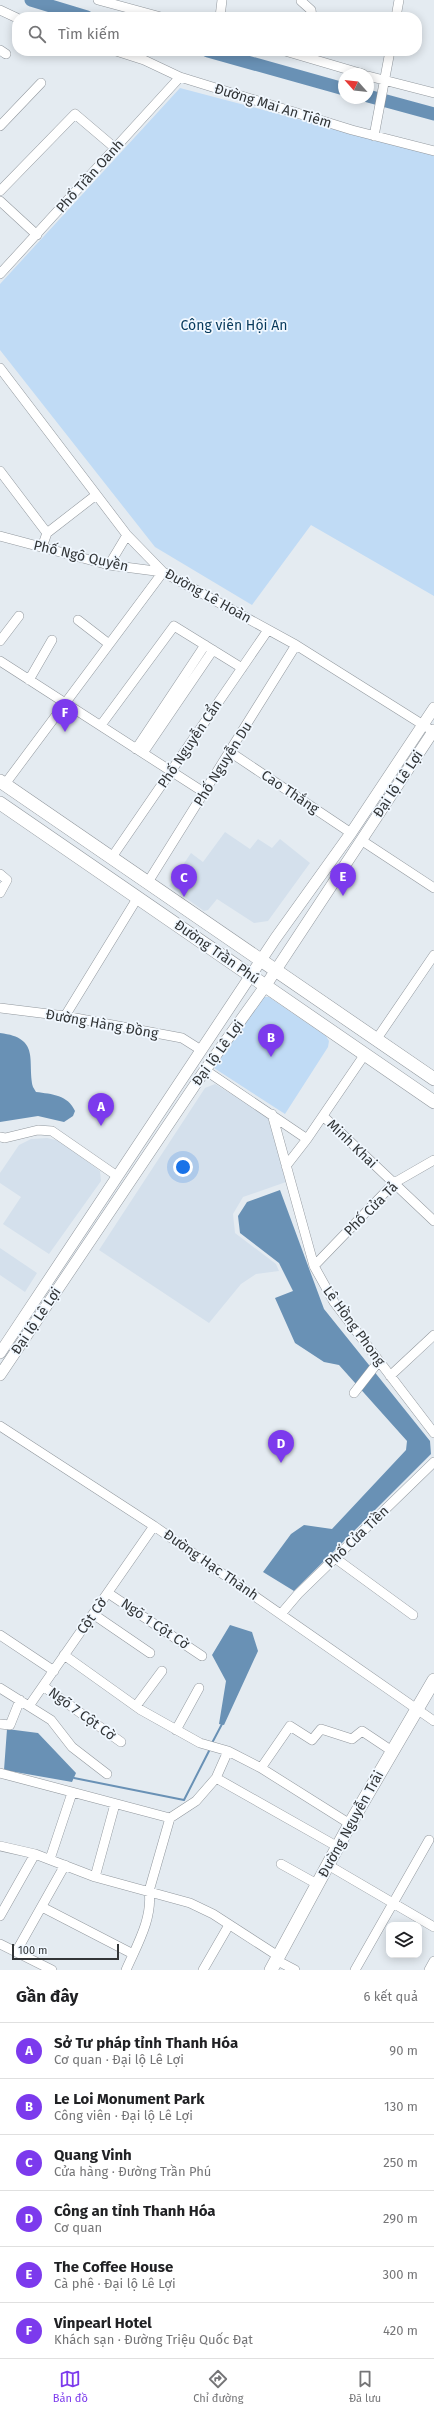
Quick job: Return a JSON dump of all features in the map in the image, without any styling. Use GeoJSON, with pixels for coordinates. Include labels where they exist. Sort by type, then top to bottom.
{"type":"FeatureCollection","features":[{"type":"Feature","properties":{"kind":"highway","name":"Đường Trần Phú"},"geometry":{"type":"LineString","coordinates":[[3,782],[434,1079]]}},
{"type":"Feature","properties":{"kind":"highway","name":"Đường Trần Phú"},"geometry":{"type":"LineString","coordinates":[[0,803],[434,1102]]}},
{"type":"Feature","properties":{"kind":"highway"},"geometry":{"type":"LineString","coordinates":[[65,847],[76,833]]}},
{"type":"Feature","properties":{"kind":"highway","name":"Đường Nguyễn Trãi"},"geometry":{"type":"LineString","coordinates":[[275,1962],[350,1824],[434,1680]]}},
{"type":"Feature","properties":{"kind":"main road","name":"Đại lộ Lê Lợi"},"geometry":{"type":"LineString","coordinates":[[0,1353],[261,960],[351,832],[434,708]]}},
{"type":"Feature","properties":{"kind":"main road","name":"Đại lộ Lê Lợi"},"geometry":{"type":"LineString","coordinates":[[0,1375],[205,1070],[266,985],[434,731]]}},
{"type":"Feature","properties":{"kind":"main road"},"geometry":{"type":"LineString","coordinates":[[85,1225],[96,1232]]}},
{"type":"Feature","properties":{"kind":"street"},"geometry":{"type":"LineString","coordinates":[[98,0],[142,12]]}},
{"type":"Feature","properties":{"kind":"street"},"geometry":{"type":"LineString","coordinates":[[221,12],[222,0]]}},
{"type":"Feature","properties":{"kind":"street"},"geometry":{"type":"LineString","coordinates":[[397,12],[399,0]]}},
{"type":"Feature","properties":{"kind":"street"},"geometry":{"type":"LineString","coordinates":[[301,1],[311,12]]}},
{"type":"Feature","properties":{"kind":"street"},"geometry":{"type":"LineString","coordinates":[[0,10],[12,16]]}},
{"type":"Feature","properties":{"kind":"street","name":"Đường Mai An Tiêm"},"geometry":{"type":"LineString","coordinates":[[132,56],[144,60],[180,77],[374,136],[434,151]]}},
{"type":"Feature","properties":{"kind":"street"},"geometry":{"type":"LineString","coordinates":[[314,56],[347,68]]}},
{"type":"Feature","properties":{"kind":"street"},"geometry":{"type":"LineString","coordinates":[[374,136],[389,56]]}},
{"type":"Feature","properties":{"kind":"street","name":"Phố Trần Oanh"},"geometry":{"type":"LineString","coordinates":[[0,274],[180,77]]}},
{"type":"Feature","properties":{"kind":"street"},"geometry":{"type":"LineString","coordinates":[[374,79],[384,85],[434,93]]}},
{"type":"Feature","properties":{"kind":"street"},"geometry":{"type":"LineString","coordinates":[[0,126],[41,83]]}},
{"type":"Feature","properties":{"kind":"street"},"geometry":{"type":"LineString","coordinates":[[0,191],[76,114],[114,148]]}},
{"type":"Feature","properties":{"kind":"street"},"geometry":{"type":"LineString","coordinates":[[0,201],[37,235]]}},
{"type":"Feature","properties":{"kind":"street","name":"Đường Lê Hoàn"},"geometry":{"type":"LineString","coordinates":[[1,373],[127,535],[163,572],[296,645],[434,731]]}},
{"type":"Feature","properties":{"kind":"street"},"geometry":{"type":"LineString","coordinates":[[0,471],[47,533]]}},
{"type":"Feature","properties":{"kind":"street"},"geometry":{"type":"LineString","coordinates":[[42,547],[47,533],[96,495]]}},
{"type":"Feature","properties":{"kind":"street"},"geometry":{"type":"LineString","coordinates":[[109,565],[127,535]]}},
{"type":"Feature","properties":{"kind":"street","name":"Phố Ngô Quyền"},"geometry":{"type":"LineString","coordinates":[[0,536],[109,565],[163,572]]}},
{"type":"Feature","properties":{"kind":"street"},"geometry":{"type":"LineString","coordinates":[[3,782],[163,572]]}},
{"type":"Feature","properties":{"kind":"street"},"geometry":{"type":"LineString","coordinates":[[0,641],[19,616]]}},
{"type":"Feature","properties":{"kind":"street"},"geometry":{"type":"LineString","coordinates":[[78,620],[109,644]]}},
{"type":"Feature","properties":{"kind":"street"},"geometry":{"type":"LineString","coordinates":[[101,725],[174,626],[242,668]]}},
{"type":"Feature","properties":{"kind":"street","name":"Phố Nguyễn Cẩn"},"geometry":{"type":"LineString","coordinates":[[112,857],[268,630]]}},
{"type":"Feature","properties":{"kind":"street"},"geometry":{"type":"LineString","coordinates":[[29,680],[52,640]]}},
{"type":"Feature","properties":{"kind":"street","name":"Phố Nguyễn Du"},"geometry":{"type":"LineString","coordinates":[[148,882],[205,793],[296,645]]}},
{"type":"Feature","properties":{"kind":"street"},"geometry":{"type":"LineString","coordinates":[[140,751],[209,648]]}},
{"type":"Feature","properties":{"kind":"street"},"geometry":{"type":"LineString","coordinates":[[0,661],[205,793]]}},
{"type":"Feature","properties":{"kind":"street","name":"Cao Thắng"},"geometry":{"type":"LineString","coordinates":[[230,752],[351,832]]}},
{"type":"Feature","properties":{"kind":"street"},"geometry":{"type":"LineString","coordinates":[[361,840],[434,888]]}},
{"type":"Feature","properties":{"kind":"street"},"geometry":{"type":"LineString","coordinates":[[0,874],[7,880],[0,893]]}},
{"type":"Feature","properties":{"kind":"street"},"geometry":{"type":"LineString","coordinates":[[65,1016],[138,897]]}},
{"type":"Feature","properties":{"kind":"street"},"geometry":{"type":"LineString","coordinates":[[376,1040],[434,955]]}},
{"type":"Feature","properties":{"kind":"street","name":"Đường Hàng Đồng"},"geometry":{"type":"LineString","coordinates":[[0,1008],[65,1016],[182,1038],[201,1050]]}},
{"type":"Feature","properties":{"kind":"street"},"geometry":{"type":"LineString","coordinates":[[286,1166],[307,1139],[365,1054]]}},
{"type":"Feature","properties":{"kind":"street","name":"Minh Khai"},"geometry":{"type":"LineString","coordinates":[[205,1070],[307,1139]]}},
{"type":"Feature","properties":{"kind":"street","name":"Lê Hồng Phong"},"geometry":{"type":"LineString","coordinates":[[272,1114],[314,1266],[334,1302],[434,1433]]}},
{"type":"Feature","properties":{"kind":"street","name":"Minh Khai"},"geometry":{"type":"LineString","coordinates":[[323,1116],[434,1221]]}},
{"type":"Feature","properties":{"kind":"street"},"geometry":{"type":"LineString","coordinates":[[0,1147],[3,1137],[38,1130],[52,1131],[117,1176]]}},
{"type":"Feature","properties":{"kind":"street","name":"Phố Cửa Tả"},"geometry":{"type":"LineString","coordinates":[[314,1266],[394,1183],[434,1160]]}},
{"type":"Feature","properties":{"kind":"street"},"geometry":{"type":"LineString","coordinates":[[390,1376],[432,1340]]}},
{"type":"Feature","properties":{"kind":"street"},"geometry":{"type":"LineString","coordinates":[[354,1393],[379,1361]]}},
{"type":"Feature","properties":{"kind":"street","name":"Đường Hạc Thành"},"geometry":{"type":"LineString","coordinates":[[0,1426],[154,1526],[418,1709],[434,1722]]}},
{"type":"Feature","properties":{"kind":"street","name":"Phố Cửa Tiền"},"geometry":{"type":"LineString","coordinates":[[281,1614],[298,1594],[434,1462]]}},
{"type":"Feature","properties":{"kind":"street","name":"Cột Cờ"},"geometry":{"type":"LineString","coordinates":[[29,1706],[154,1526]]}},
{"type":"Feature","properties":{"kind":"street"},"geometry":{"type":"LineString","coordinates":[[335,1558],[413,1615]]}},
{"type":"Feature","properties":{"kind":"street","name":"Ngõ 1 Cột Cờ"},"geometry":{"type":"LineString","coordinates":[[108,1593],[202,1656]]}},
{"type":"Feature","properties":{"kind":"street"},"geometry":{"type":"LineString","coordinates":[[93,1614],[150,1653]]}},
{"type":"Feature","properties":{"kind":"street"},"geometry":{"type":"LineString","coordinates":[[0,1635],[54,1670]]}},
{"type":"Feature","properties":{"kind":"street"},"geometry":{"type":"LineString","coordinates":[[64,1655],[136,1706],[176,1730],[211,1746],[228,1751],[261,1768],[350,1824]]}},
{"type":"Feature","properties":{"kind":"street"},"geometry":{"type":"LineString","coordinates":[[136,1706],[162,1671]]}},
{"type":"Feature","properties":{"kind":"street","name":"Ngõ 7 Cột Cờ"},"geometry":{"type":"LineString","coordinates":[[43,1686],[121,1742]]}},
{"type":"Feature","properties":{"kind":"street"},"geometry":{"type":"LineString","coordinates":[[0,1688],[51,1720],[72,1747],[107,1774]]}},
{"type":"Feature","properties":{"kind":"street"},"geometry":{"type":"LineString","coordinates":[[176,1730],[199,1688]]}},
{"type":"Feature","properties":{"kind":"street"},"geometry":{"type":"LineString","coordinates":[[0,1724],[10,1725],[20,1700]]}},
{"type":"Feature","properties":{"kind":"street"},"geometry":{"type":"LineString","coordinates":[[261,1768],[290,1726],[312,1740],[321,1728],[352,1739],[362,1731],[392,1751]]}},
{"type":"Feature","properties":{"kind":"street"},"geometry":{"type":"LineString","coordinates":[[126,1970],[146,1923],[151,1903],[149,1891],[170,1818],[196,1801],[216,1778],[228,1751]]}},
{"type":"Feature","properties":{"kind":"street"},"geometry":{"type":"LineString","coordinates":[[0,1773],[72,1794],[170,1818]]}},
{"type":"Feature","properties":{"kind":"street"},"geometry":{"type":"LineString","coordinates":[[216,1778],[338,1847]]}},
{"type":"Feature","properties":{"kind":"street"},"geometry":{"type":"LineString","coordinates":[[50,1859],[72,1794]]}},
{"type":"Feature","properties":{"kind":"street"},"geometry":{"type":"LineString","coordinates":[[95,1877],[115,1804]]}},
{"type":"Feature","properties":{"kind":"street"},"geometry":{"type":"LineString","coordinates":[[355,1970],[429,1840]]}},
{"type":"Feature","properties":{"kind":"street"},"geometry":{"type":"LineString","coordinates":[[0,1846],[35,1854],[95,1877],[190,1903],[229,1925],[275,1962],[295,1970]]}},
{"type":"Feature","properties":{"kind":"street"},"geometry":{"type":"LineString","coordinates":[[0,1916],[35,1854]]}},
{"type":"Feature","properties":{"kind":"street"},"geometry":{"type":"LineString","coordinates":[[281,1864],[317,1884]]}},
{"type":"Feature","properties":{"kind":"street"},"geometry":{"type":"LineString","coordinates":[[16,1952],[66,1865]]}},
{"type":"Feature","properties":{"kind":"street"},"geometry":{"type":"LineString","coordinates":[[328,1865],[434,1927]]}},
{"type":"Feature","properties":{"kind":"street"},"geometry":{"type":"LineString","coordinates":[[42,1907],[133,1954]]}},
{"type":"Feature","properties":{"kind":"street"},"geometry":{"type":"LineString","coordinates":[[203,1970],[229,1925]]}},
{"type":"Feature","properties":{"kind":"street"},"geometry":{"type":"LineString","coordinates":[[0,1944],[52,1970]]}},
{"type":"Feature","properties":{"kind":"street"},"geometry":{"type":"LineString","coordinates":[[429,1970],[434,1961]]}},
{"type":"Feature","properties":{"kind":"shaded area"},"geometry":{"type":"Polygon","coordinates":[[[225,832],[250,849],[258,839],[272,848],[280,839],[310,863],[268,921],[254,923],[217,899],[208,910],[204,911],[169,886],[191,853],[203,862],[225,832]]]}},
{"type":"Feature","properties":{"kind":"shaded area"},"geometry":{"type":"Polygon","coordinates":[[[0,1033],[22,1040],[27,1045],[30,1052],[33,1087],[36,1092],[64,1098],[75,1111],[73,1116],[64,1122],[38,1116],[0,1122],[0,1033]]]}},
{"type":"Feature","properties":{"kind":"shaded area"},"geometry":{"type":"Polygon","coordinates":[[[215,1084],[268,1117],[286,1182],[243,1197],[233,1214],[235,1233],[276,1264],[279,1271],[256,1274],[241,1284],[209,1323],[99,1250],[205,1088],[215,1084]]]}},
{"type":"Feature","properties":{"kind":"shaded area"},"geometry":{"type":"Polygon","coordinates":[[[47,1138],[60,1141],[100,1171],[101,1181],[49,1254],[3,1224],[21,1197],[0,1183],[0,1173],[19,1145],[31,1139],[47,1138]]]}},
{"type":"Feature","properties":{"kind":"shaded area"},"geometry":{"type":"Polygon","coordinates":[[[280,1190],[324,1309],[430,1441],[431,1454],[294,1591],[263,1572],[291,1534],[304,1525],[332,1529],[406,1450],[407,1441],[339,1365],[324,1362],[295,1343],[275,1298],[293,1291],[279,1263],[240,1233],[238,1216],[247,1202],[280,1190]]]}},
{"type":"Feature","properties":{"kind":"shaded area"},"geometry":{"type":"Polygon","coordinates":[[[0,1248],[37,1273],[25,1292],[0,1275],[0,1248]]]}},
{"type":"Feature","properties":{"kind":"shaded area"},"geometry":{"type":"Polygon","coordinates":[[[230,1625],[252,1632],[258,1651],[224,1725],[219,1724],[226,1681],[212,1655],[230,1625]]]}},
{"type":"Feature","properties":{"kind":"shaded area"},"geometry":{"type":"Polygon","coordinates":[[[7,1729],[38,1733],[76,1773],[72,1782],[4,1770],[7,1729]]]}},
{"type":"Feature","properties":{"kind":"green space","name":"Công viên Hội An"},"geometry":{"type":"Polygon","coordinates":[[[180,88],[434,155],[434,596],[311,525],[252,605],[155,547],[0,350],[0,284],[180,88]]]}},
{"type":"Feature","properties":{"kind":"green space"},"geometry":{"type":"Polygon","coordinates":[[[263,997],[269,997],[326,1036],[329,1041],[328,1047],[285,1114],[214,1068],[263,997]]]}},
{"type":"Feature","properties":{"kind":"waterway"},"geometry":{"type":"LineString","coordinates":[[31,0],[71,12]]}},
{"type":"Feature","properties":{"kind":"waterway"},"geometry":{"type":"LineString","coordinates":[[226,56],[338,87]]}},
{"type":"Feature","properties":{"kind":"waterway"},"geometry":{"type":"LineString","coordinates":[[374,98],[434,114]]}},
{"type":"Feature","properties":{"kind":"waterway"},"geometry":{"type":"LineString","coordinates":[[212,1743],[222,1724]]}},
{"type":"Feature","properties":{"kind":"waterway"},"geometry":{"type":"LineString","coordinates":[[74,1778],[184,1800],[210,1749]]}},
{"type":"Feature","properties":{"kind":"place","name":"Vinpearl Hotel"},"geometry":{"type":"Point","coordinates":[65,732]}},
{"type":"Feature","properties":{"kind":"place","name":"The Coffee House"},"geometry":{"type":"Point","coordinates":[343,896]}},
{"type":"Feature","properties":{"kind":"place","name":"Quang Vinh"},"geometry":{"type":"Point","coordinates":[184,897]}},
{"type":"Feature","properties":{"kind":"place","name":"Le Loi Monument Park"},"geometry":{"type":"Point","coordinates":[271,1057]}},
{"type":"Feature","properties":{"kind":"place","name":"Sở Tư pháp tỉnh Thanh Hóa"},"geometry":{"type":"Point","coordinates":[101,1126]}},
{"type":"Feature","properties":{"kind":"place","name":"Công an tỉnh Thanh Hóa"},"geometry":{"type":"Point","coordinates":[281,1463]}}]}
